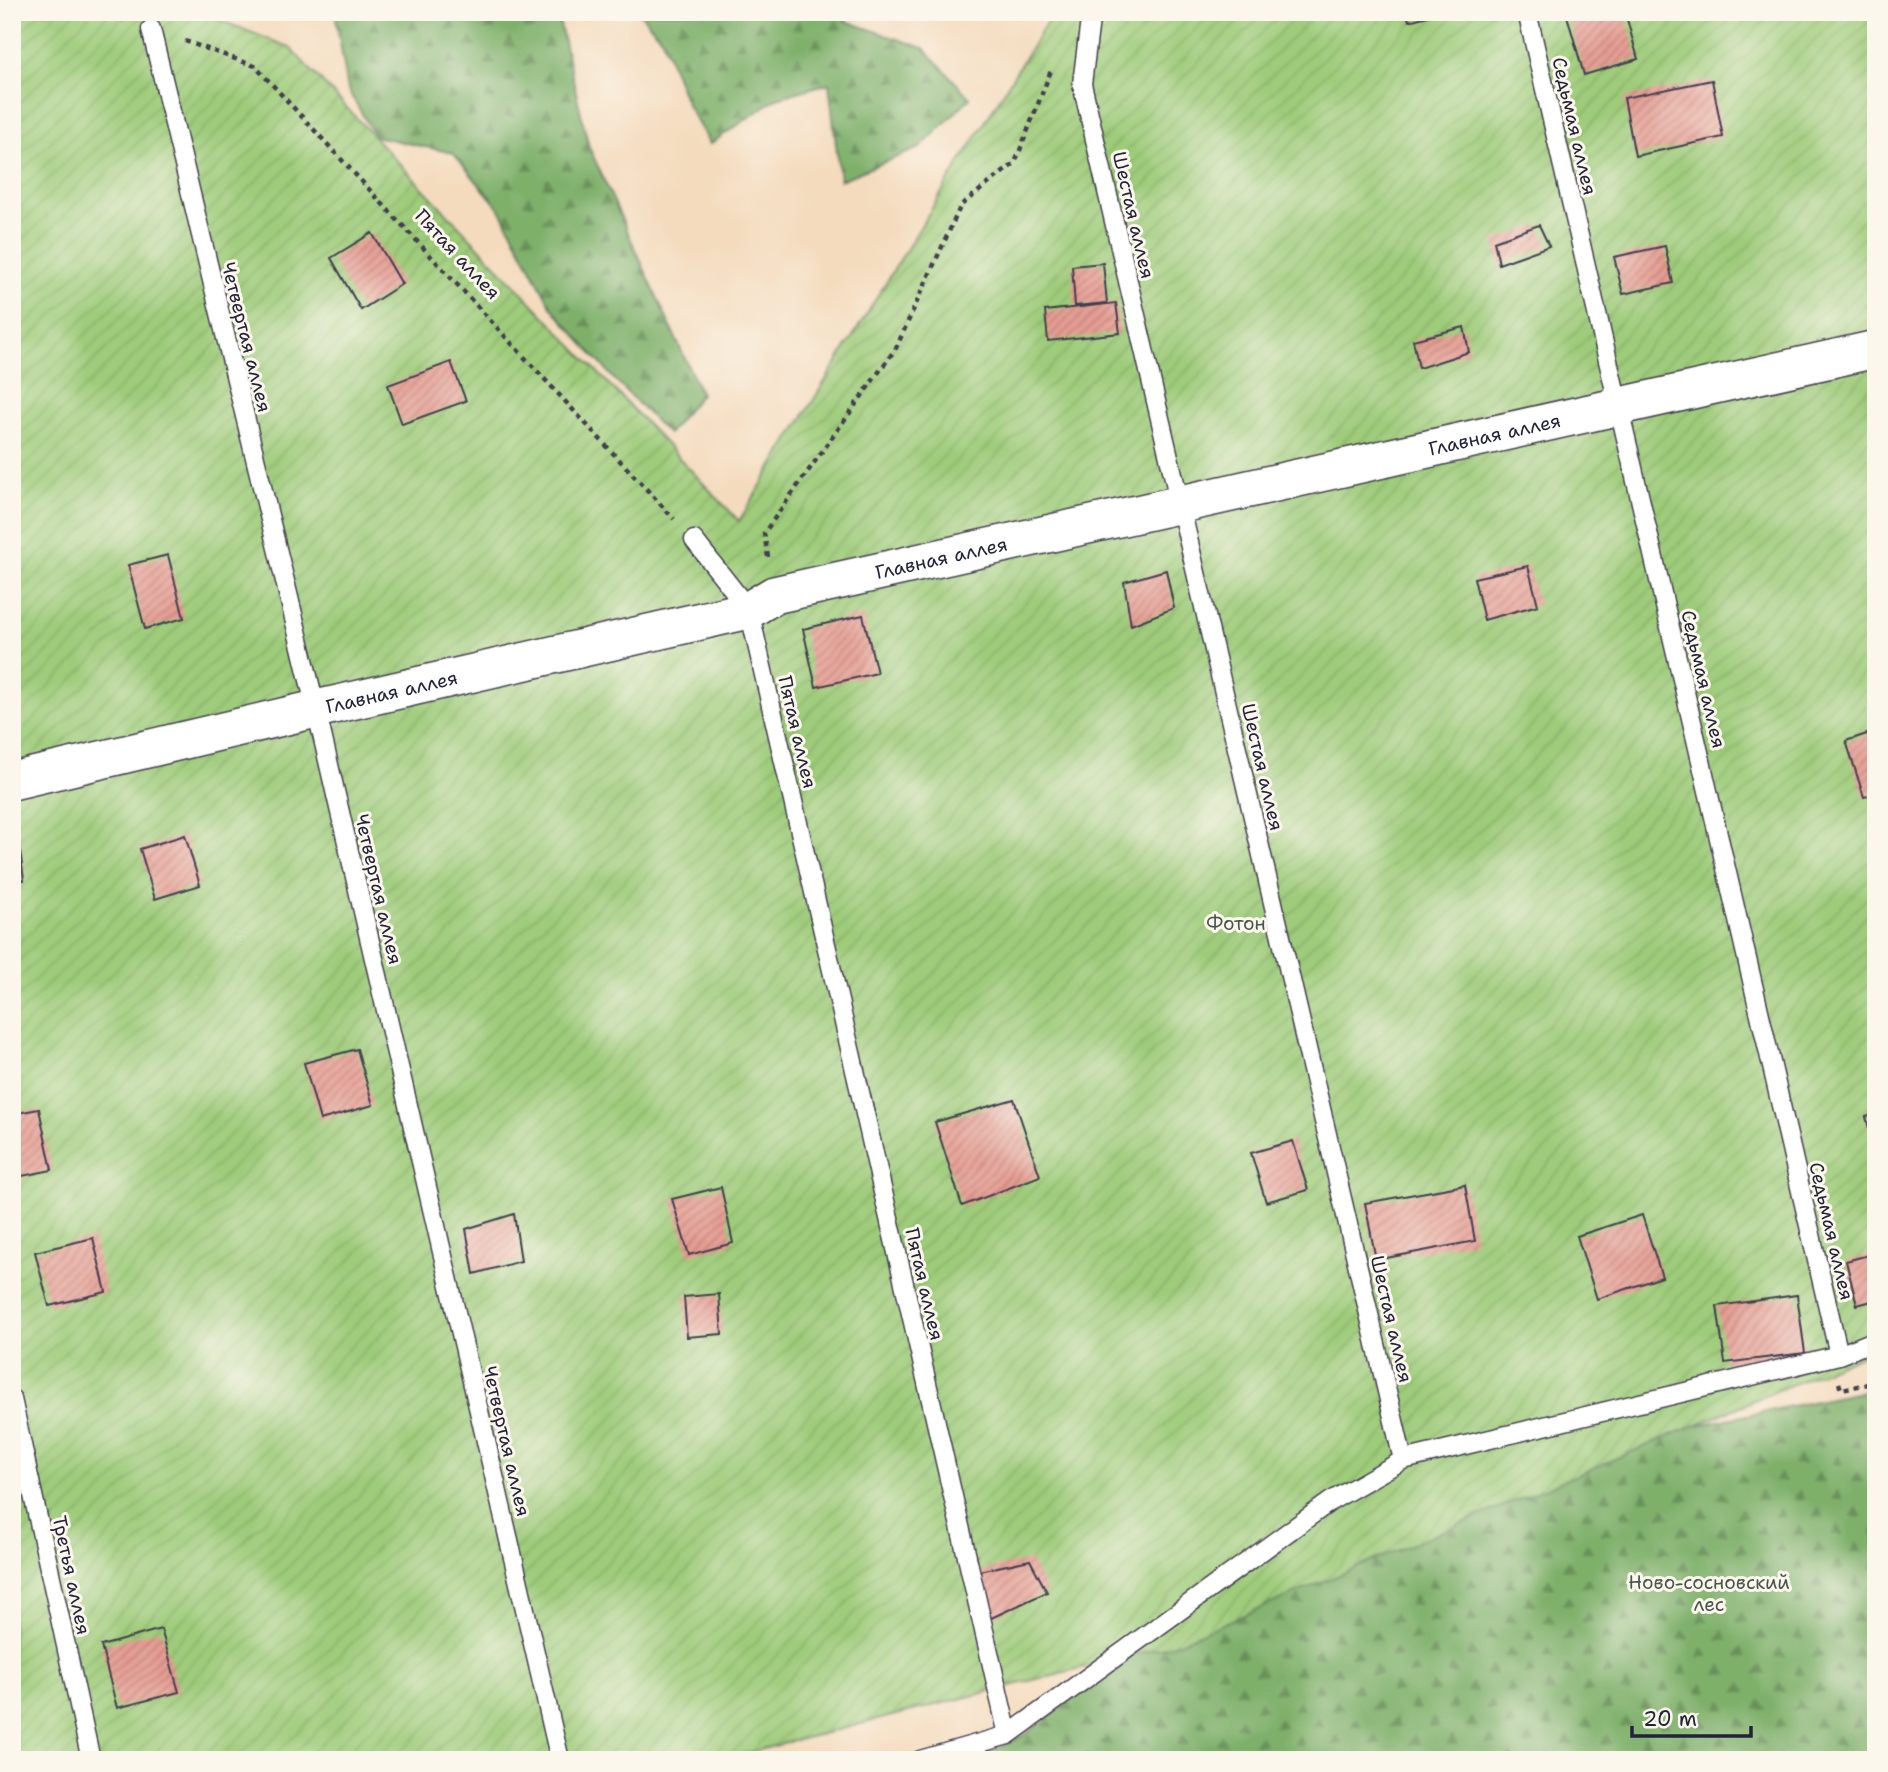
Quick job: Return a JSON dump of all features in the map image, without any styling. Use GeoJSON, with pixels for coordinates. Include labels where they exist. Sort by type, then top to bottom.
{"type":"FeatureCollection","features":[{"type":"Feature","properties":{"kind":"street","name":"Главная аллея"},"geometry":{"type":"LineString","coordinates":[[12,781],[1180,505],[1876,349]]}},
{"type":"Feature","properties":{"kind":"lane","name":"Шестая аллея"},"geometry":{"type":"LineString","coordinates":[[1091,12],[1082,84],[1403,1460]]}},
{"type":"Feature","properties":{"kind":"lane","name":"Седьмая аллея"},"geometry":{"type":"LineString","coordinates":[[1527,12],[1839,1355]]}},
{"type":"Feature","properties":{"kind":"lane","name":"Четвертая аллея"},"geometry":{"type":"LineString","coordinates":[[150,29],[316,709],[560,1760]]}},
{"type":"Feature","properties":{"kind":"lane","name":"Пятая аллея"},"geometry":{"type":"LineString","coordinates":[[694,540],[762,603],[1008,1735]]}},
{"type":"Feature","properties":{"kind":"lane"},"geometry":{"type":"LineString","coordinates":[[920,1760],[1008,1735],[1331,1501],[1403,1460],[1839,1355],[1876,1340]]}},
{"type":"Feature","properties":{"kind":"lane","name":"Третья аллея"},"geometry":{"type":"LineString","coordinates":[[12,1399],[90,1760]]}},
{"type":"Feature","properties":{"kind":"path","name":"Пятая аллея"},"geometry":{"type":"LineString","coordinates":[[104,12],[256,66],[694,540]]}},
{"type":"Feature","properties":{"kind":"path"},"geometry":{"type":"LineString","coordinates":[[762,603],[764,533],[896,348],[961,205],[1015,163],[1053,66]]}},
{"type":"Feature","properties":{"kind":"green space","name":"Фотон"},"geometry":{"type":"Polygon","coordinates":[[[12,12],[199,12],[289,47],[739,521],[1053,12],[1876,12],[1876,1349],[1175,1644],[719,1760],[12,1760],[12,12]]]}},
{"type":"Feature","properties":{"kind":"green space"},"geometry":{"type":"Polygon","coordinates":[[[335,12],[557,12],[589,147],[701,394],[668,434],[615,380],[552,308],[500,209],[453,153],[375,136],[348,90],[335,12]]]}},
{"type":"Feature","properties":{"kind":"green space"},"geometry":{"type":"Polygon","coordinates":[[[639,12],[840,12],[846,21],[924,48],[970,98],[920,148],[840,180],[829,83],[777,98],[710,144],[687,105],[662,39],[639,12]]]}},
{"type":"Feature","properties":{"kind":"green space","name":"Ново-сосновский лес"},"geometry":{"type":"Polygon","coordinates":[[[1876,1387],[1876,1760],[976,1760],[1024,1735],[1273,1549],[1668,1431],[1876,1387]]]}},
{"type":"Feature","properties":{"kind":"building"},"geometry":{"type":"Polygon","coordinates":[[[1407,12],[1439,12],[1439,13],[1409,21],[1407,12]]]}},
{"type":"Feature","properties":{"kind":"building"},"geometry":{"type":"Polygon","coordinates":[[[1566,12],[1625,12],[1638,59],[1584,75],[1566,12]]]}},
{"type":"Feature","properties":{"kind":"building"},"geometry":{"type":"Polygon","coordinates":[[[1712,80],[1723,137],[1635,156],[1624,98],[1712,80]]]}},
{"type":"Feature","properties":{"kind":"building"},"geometry":{"type":"Polygon","coordinates":[[[1539,225],[1549,246],[1499,264],[1494,241],[1539,225]]]}},
{"type":"Feature","properties":{"kind":"building"},"geometry":{"type":"Polygon","coordinates":[[[372,233],[402,284],[361,310],[331,258],[372,233]]]}},
{"type":"Feature","properties":{"kind":"building"},"geometry":{"type":"Polygon","coordinates":[[[1665,246],[1673,283],[1623,294],[1614,257],[1665,246]]]}},
{"type":"Feature","properties":{"kind":"building"},"geometry":{"type":"Polygon","coordinates":[[[1103,263],[1107,303],[1075,306],[1072,266],[1103,263]]]}},
{"type":"Feature","properties":{"kind":"building"},"geometry":{"type":"Polygon","coordinates":[[[1116,303],[1120,333],[1048,341],[1045,311],[1116,303]]]}},
{"type":"Feature","properties":{"kind":"building"},"geometry":{"type":"Polygon","coordinates":[[[1464,327],[1469,352],[1419,368],[1413,340],[1464,327]]]}},
{"type":"Feature","properties":{"kind":"building"},"geometry":{"type":"Polygon","coordinates":[[[451,362],[466,401],[402,424],[388,385],[451,362]]]}},
{"type":"Feature","properties":{"kind":"building"},"geometry":{"type":"Polygon","coordinates":[[[168,555],[184,618],[145,629],[128,565],[168,555]]]}},
{"type":"Feature","properties":{"kind":"building"},"geometry":{"type":"Polygon","coordinates":[[[1528,566],[1538,605],[1484,620],[1474,578],[1528,566]]]}},
{"type":"Feature","properties":{"kind":"building"},"geometry":{"type":"Polygon","coordinates":[[[1166,570],[1174,608],[1131,625],[1124,582],[1166,570]]]}},
{"type":"Feature","properties":{"kind":"building"},"geometry":{"type":"Polygon","coordinates":[[[863,615],[877,673],[816,687],[803,629],[863,615]]]}},
{"type":"Feature","properties":{"kind":"building"},"geometry":{"type":"Polygon","coordinates":[[[1876,731],[1876,794],[1864,797],[1846,741],[1876,731]]]}},
{"type":"Feature","properties":{"kind":"building"},"geometry":{"type":"Polygon","coordinates":[[[14,805],[24,880],[12,882],[12,806],[14,805]]]}},
{"type":"Feature","properties":{"kind":"building"},"geometry":{"type":"Polygon","coordinates":[[[185,835],[200,885],[155,899],[140,849],[185,835]]]}},
{"type":"Feature","properties":{"kind":"building"},"geometry":{"type":"Polygon","coordinates":[[[357,1049],[373,1105],[320,1120],[304,1063],[357,1049]]]}},
{"type":"Feature","properties":{"kind":"building"},"geometry":{"type":"Polygon","coordinates":[[[1014,1099],[1040,1176],[962,1206],[935,1122],[1014,1099]]]}},
{"type":"Feature","properties":{"kind":"building"},"geometry":{"type":"Polygon","coordinates":[[[39,1109],[52,1170],[12,1178],[12,1114],[39,1109]]]}},
{"type":"Feature","properties":{"kind":"building"},"geometry":{"type":"Polygon","coordinates":[[[1876,1114],[1876,1151],[1875,1151],[1866,1117],[1876,1114]]]}},
{"type":"Feature","properties":{"kind":"building"},"geometry":{"type":"Polygon","coordinates":[[[1293,1141],[1308,1190],[1266,1202],[1251,1153],[1293,1141]]]}},
{"type":"Feature","properties":{"kind":"building"},"geometry":{"type":"Polygon","coordinates":[[[1465,1185],[1475,1241],[1376,1260],[1365,1203],[1465,1185]]]}},
{"type":"Feature","properties":{"kind":"building"},"geometry":{"type":"Polygon","coordinates":[[[721,1187],[733,1243],[689,1255],[672,1199],[721,1187]]]}},
{"type":"Feature","properties":{"kind":"building"},"geometry":{"type":"Polygon","coordinates":[[[514,1214],[521,1261],[474,1274],[466,1229],[514,1214]]]}},
{"type":"Feature","properties":{"kind":"building"},"geometry":{"type":"Polygon","coordinates":[[[1642,1215],[1662,1277],[1597,1299],[1577,1236],[1642,1215]]]}},
{"type":"Feature","properties":{"kind":"building"},"geometry":{"type":"Polygon","coordinates":[[[93,1238],[106,1292],[49,1306],[35,1252],[93,1238]]]}},
{"type":"Feature","properties":{"kind":"building"},"geometry":{"type":"Polygon","coordinates":[[[1876,1253],[1876,1300],[1857,1305],[1846,1261],[1876,1253]]]}},
{"type":"Feature","properties":{"kind":"building"},"geometry":{"type":"Polygon","coordinates":[[[719,1294],[722,1334],[687,1337],[684,1297],[719,1294]]]}},
{"type":"Feature","properties":{"kind":"building"},"geometry":{"type":"Polygon","coordinates":[[[1797,1295],[1805,1353],[1725,1363],[1717,1306],[1797,1295]]]}},
{"type":"Feature","properties":{"kind":"building"},"geometry":{"type":"Polygon","coordinates":[[[1030,1560],[1047,1592],[989,1619],[979,1571],[1030,1560]]]}},
{"type":"Feature","properties":{"kind":"building"},"geometry":{"type":"Polygon","coordinates":[[[161,1629],[179,1692],[117,1708],[101,1646],[161,1629]]]}}]}
